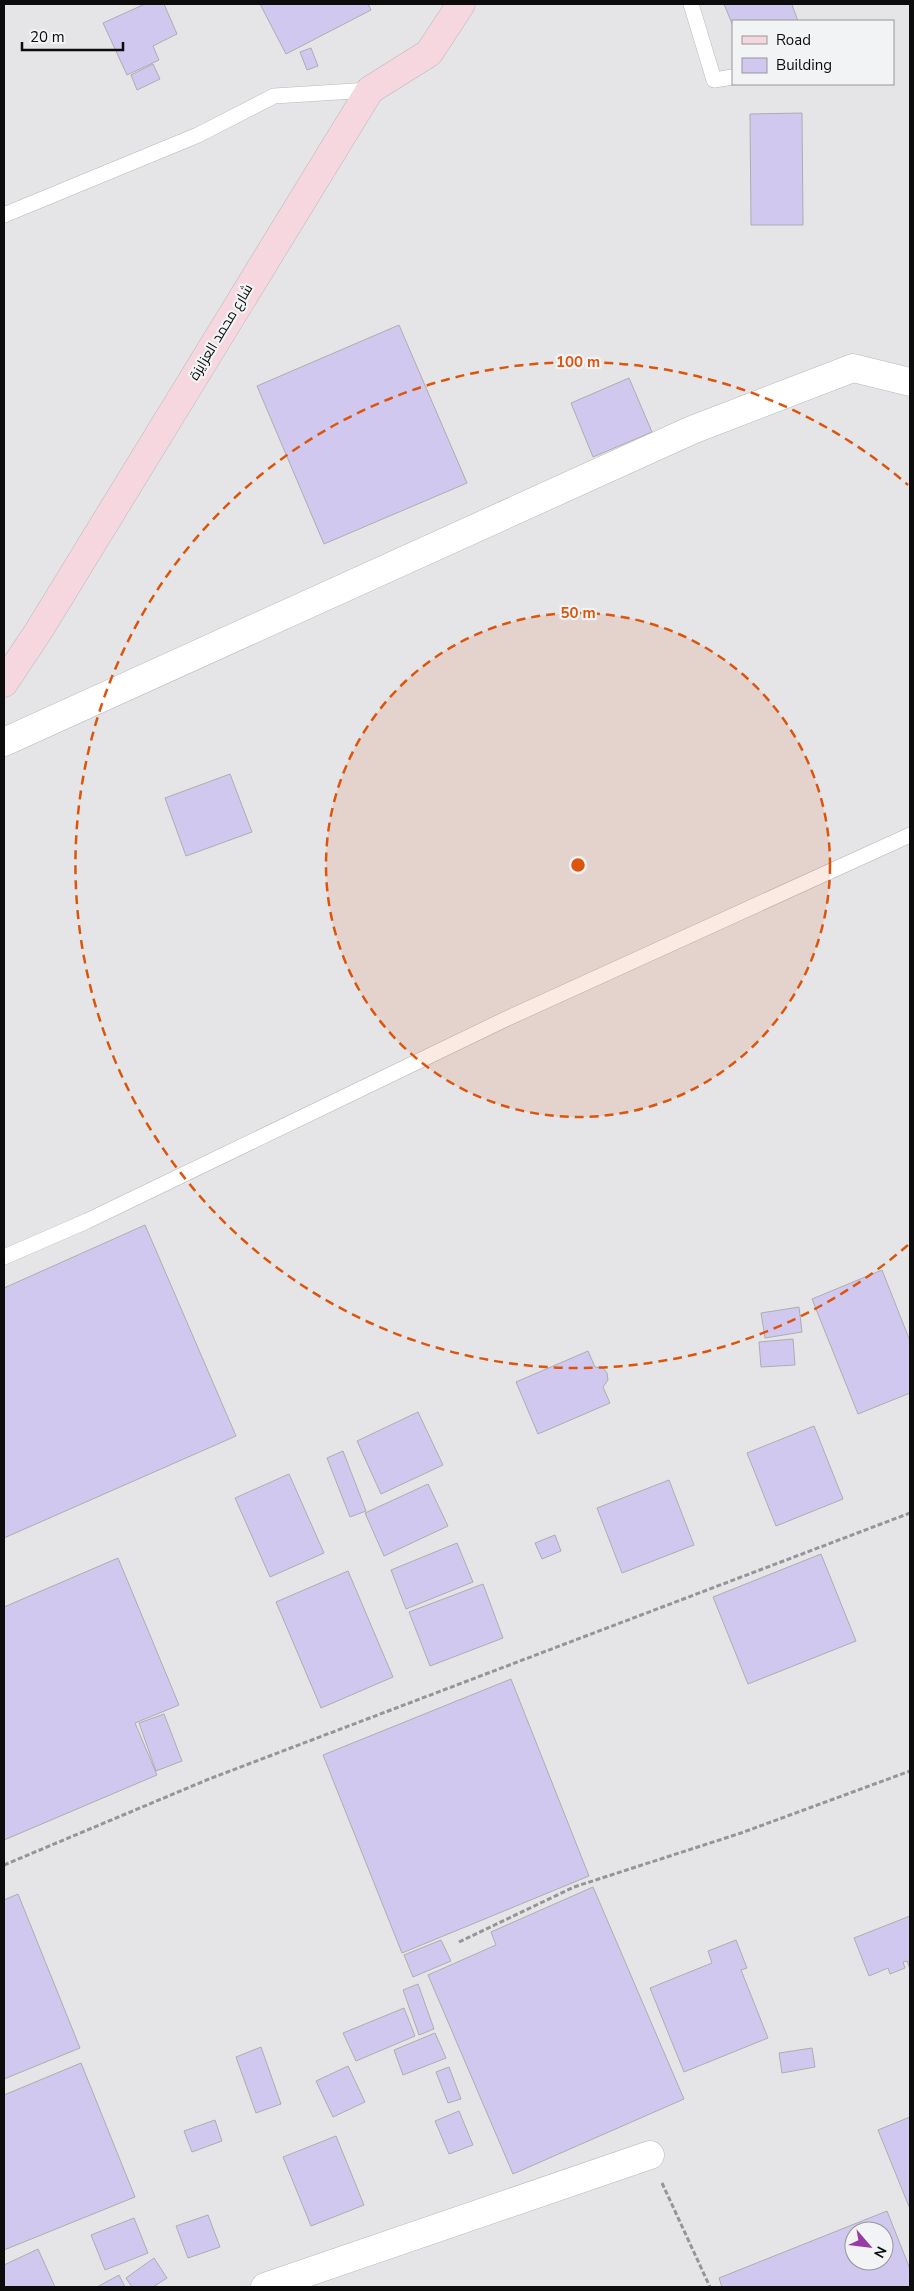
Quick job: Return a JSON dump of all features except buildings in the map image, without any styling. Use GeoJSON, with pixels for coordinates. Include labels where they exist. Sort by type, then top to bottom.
{"type":"FeatureCollection","features":[{"type":"Feature","properties":{"kind":"main road","name":"شارع محمد العزايزة"},"geometry":{"type":"LineString","coordinates":[[4,683],[38,632],[370,90],[429,53],[461,4]]}},
{"type":"Feature","properties":{"kind":"street"},"geometry":{"type":"LineString","coordinates":[[4,742],[692,430],[853,368],[910,382]]}},
{"type":"Feature","properties":{"kind":"street"},"geometry":{"type":"LineString","coordinates":[[265,2287],[650,2155]]}},
{"type":"Feature","properties":{"kind":"lane"},"geometry":{"type":"LineString","coordinates":[[691,4],[714,80],[732,77]]}},
{"type":"Feature","properties":{"kind":"lane"},"geometry":{"type":"LineString","coordinates":[[4,216],[198,135],[274,96],[370,90]]}},
{"type":"Feature","properties":{"kind":"lane"},"geometry":{"type":"LineString","coordinates":[[4,1257],[87,1221],[508,1018],[910,835]]}},
{"type":"Feature","properties":{"kind":"path"},"geometry":{"type":"LineString","coordinates":[[4,1865],[219,1775],[910,1513]]}},
{"type":"Feature","properties":{"kind":"path"},"geometry":{"type":"LineString","coordinates":[[459,1942],[574,1888],[741,1833],[910,1771]]}},
{"type":"Feature","properties":{"kind":"path"},"geometry":{"type":"LineString","coordinates":[[650,2155],[710,2287]]}}]}
